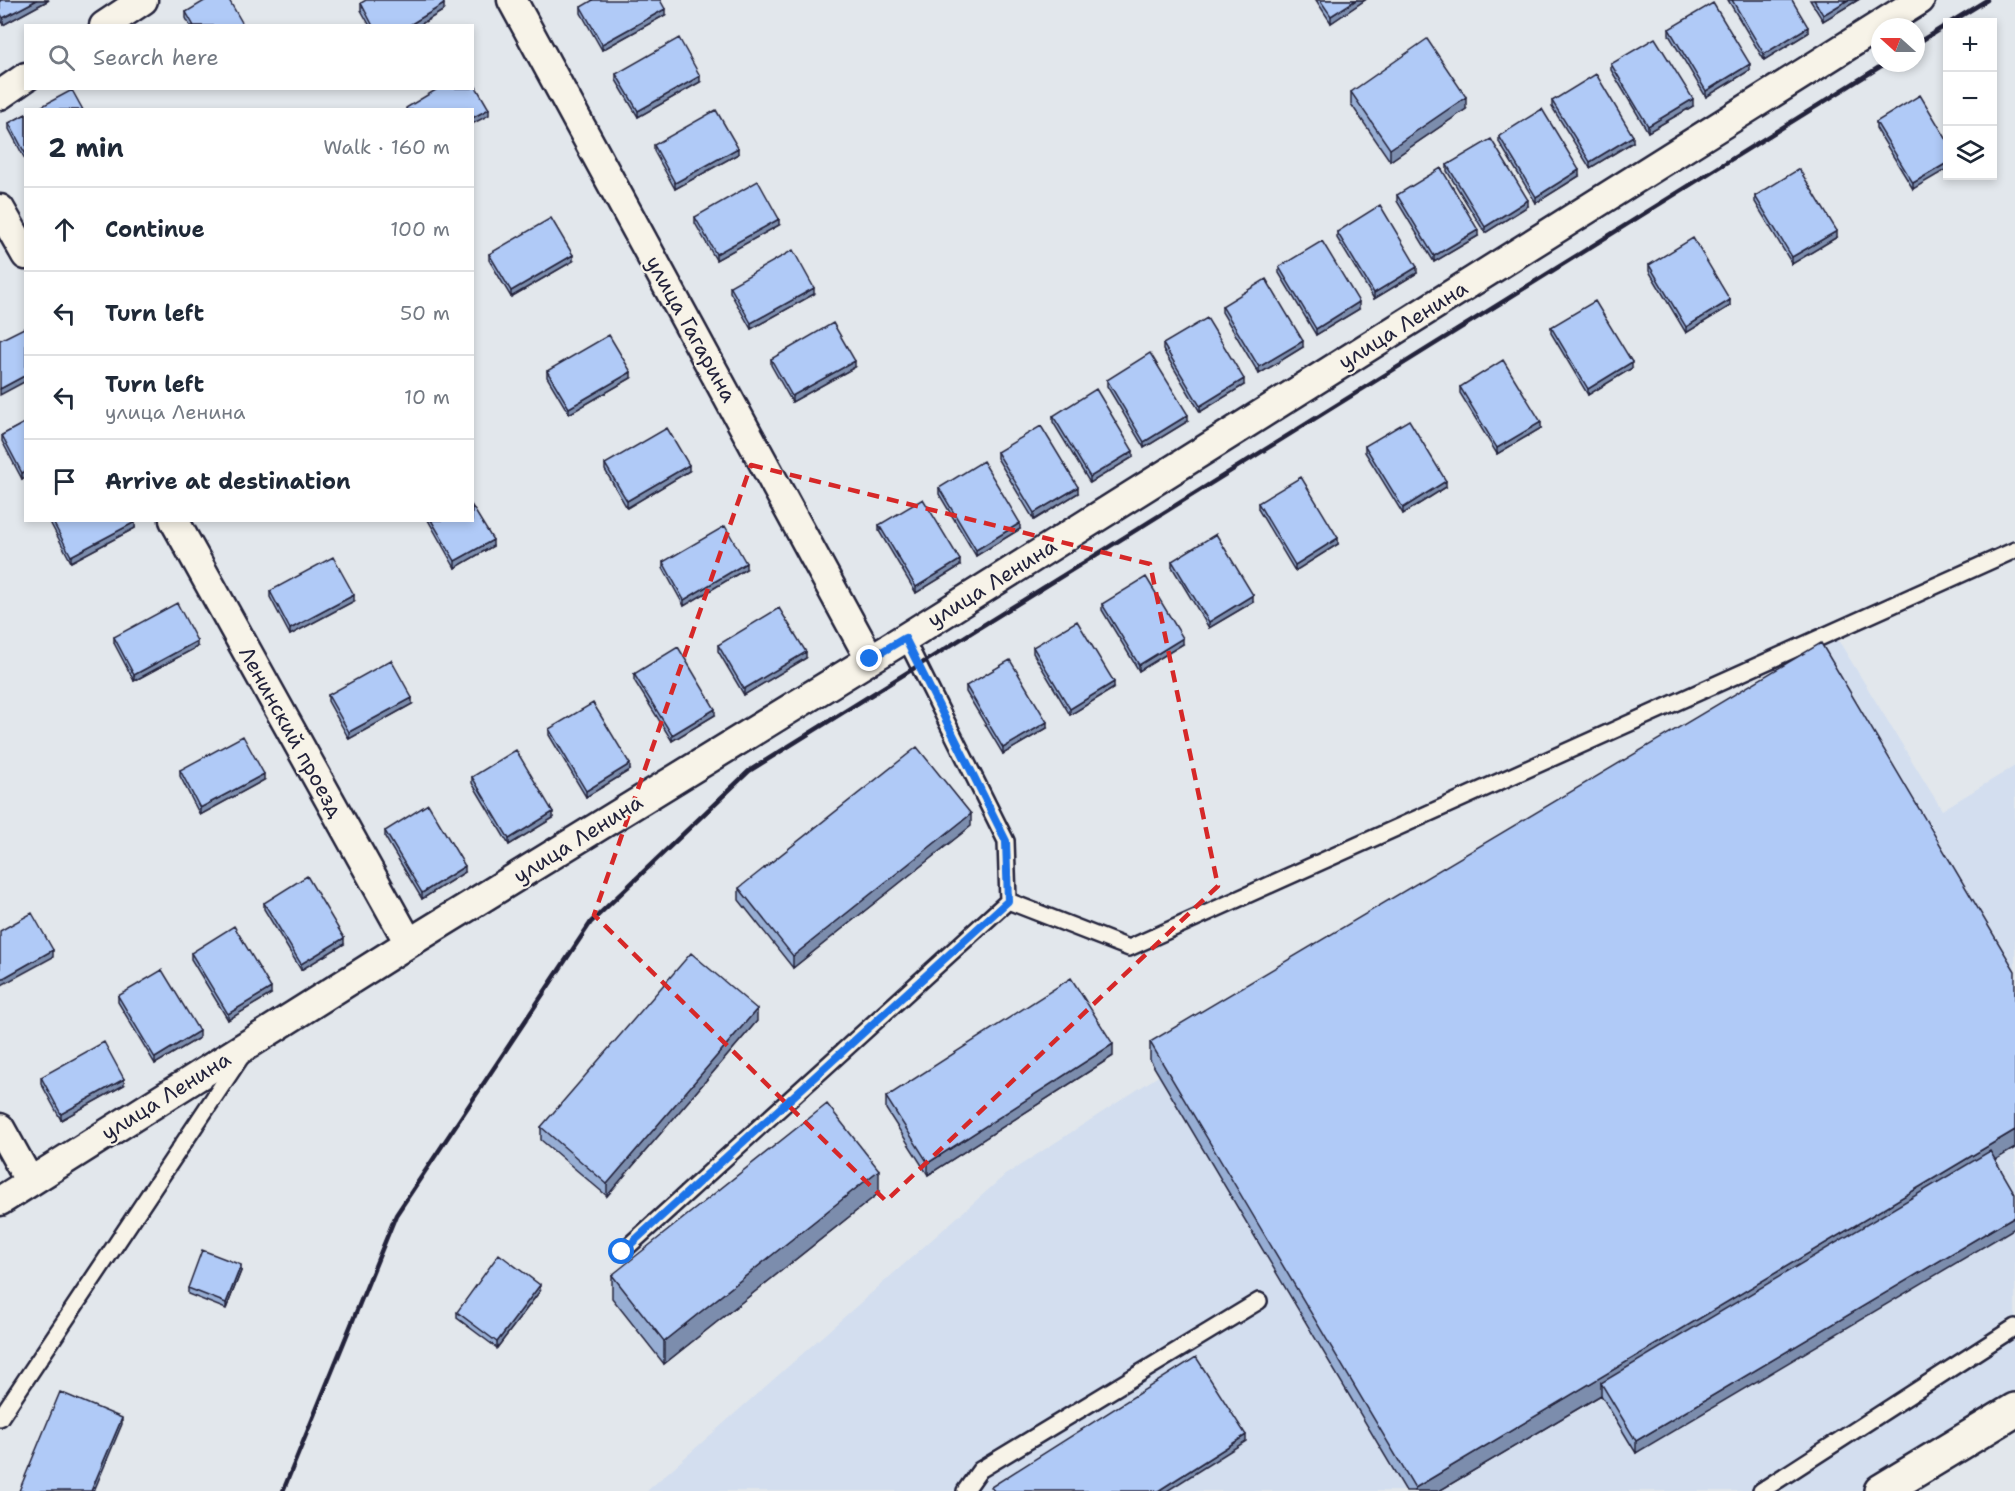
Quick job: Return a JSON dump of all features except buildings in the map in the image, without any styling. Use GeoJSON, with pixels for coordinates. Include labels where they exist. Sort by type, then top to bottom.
{"type":"FeatureCollection","features":[{"type":"Feature","properties":{"kind":"street"},"geometry":{"type":"LineString","coordinates":[[107,24],[143,0]]}},
{"type":"Feature","properties":{"kind":"street","name":"улица Гагарина"},"geometry":{"type":"LineString","coordinates":[[512,0],[870,659]]}},
{"type":"Feature","properties":{"kind":"street","name":"улица Ленина"},"geometry":{"type":"LineString","coordinates":[[0,1201],[409,943],[905,638],[1920,0]]}},
{"type":"Feature","properties":{"kind":"street"},"geometry":{"type":"LineString","coordinates":[[0,93],[24,78]]}},
{"type":"Feature","properties":{"kind":"street"},"geometry":{"type":"LineString","coordinates":[[0,209],[24,251]]}},
{"type":"Feature","properties":{"kind":"street","name":"Ленинский проезд"},"geometry":{"type":"LineString","coordinates":[[175,522],[409,943]]}},
{"type":"Feature","properties":{"kind":"street"},"geometry":{"type":"LineString","coordinates":[[0,1128],[30,1182]]}},
{"type":"Feature","properties":{"kind":"street"},"geometry":{"type":"LineString","coordinates":[[1881,1491],[2015,1410]]}},
{"type":"Feature","properties":{"kind":"lane"},"geometry":{"type":"LineString","coordinates":[[1008,901],[1129,948],[2015,550]]}},
{"type":"Feature","properties":{"kind":"lane"},"geometry":{"type":"LineString","coordinates":[[622,1252],[1008,901],[1006,841],[905,638]]}},
{"type":"Feature","properties":{"kind":"lane"},"geometry":{"type":"LineString","coordinates":[[0,1418],[252,1042]]}},
{"type":"Feature","properties":{"kind":"lane"},"geometry":{"type":"LineString","coordinates":[[965,1491],[980,1470],[1259,1301]]}},
{"type":"Feature","properties":{"kind":"lane"},"geometry":{"type":"LineString","coordinates":[[1761,1491],[2015,1327]]}},
{"type":"Feature","properties":{"kind":"highlighted area"},"geometry":{"type":"Polygon","coordinates":[[[751,465],[1150,564],[1218,886],[886,1201],[594,915],[751,465]]]}},
{"type":"Feature","properties":{"kind":"shaded area"},"geometry":{"type":"Polygon","coordinates":[[[1837,638],[1942,810],[2015,766],[2015,1401],[1873,1491],[647,1491],[1005,1175],[1837,638]]]}},
{"type":"Feature","properties":{"kind":"railway"},"geometry":{"type":"LineString","coordinates":[[1958,18],[1987,0]]}},
{"type":"Feature","properties":{"kind":"railway"},"geometry":{"type":"LineString","coordinates":[[1925,38],[1943,27]]}},
{"type":"Feature","properties":{"kind":"railway"},"geometry":{"type":"LineString","coordinates":[[283,1491],[396,1215],[591,922],[749,771],[1872,72]]}},
{"type":"Feature","properties":{"kind":"route"},"geometry":{"type":"LineString","coordinates":[[622,1252],[1008,901],[1006,841],[905,638],[870,659]]}}]}
